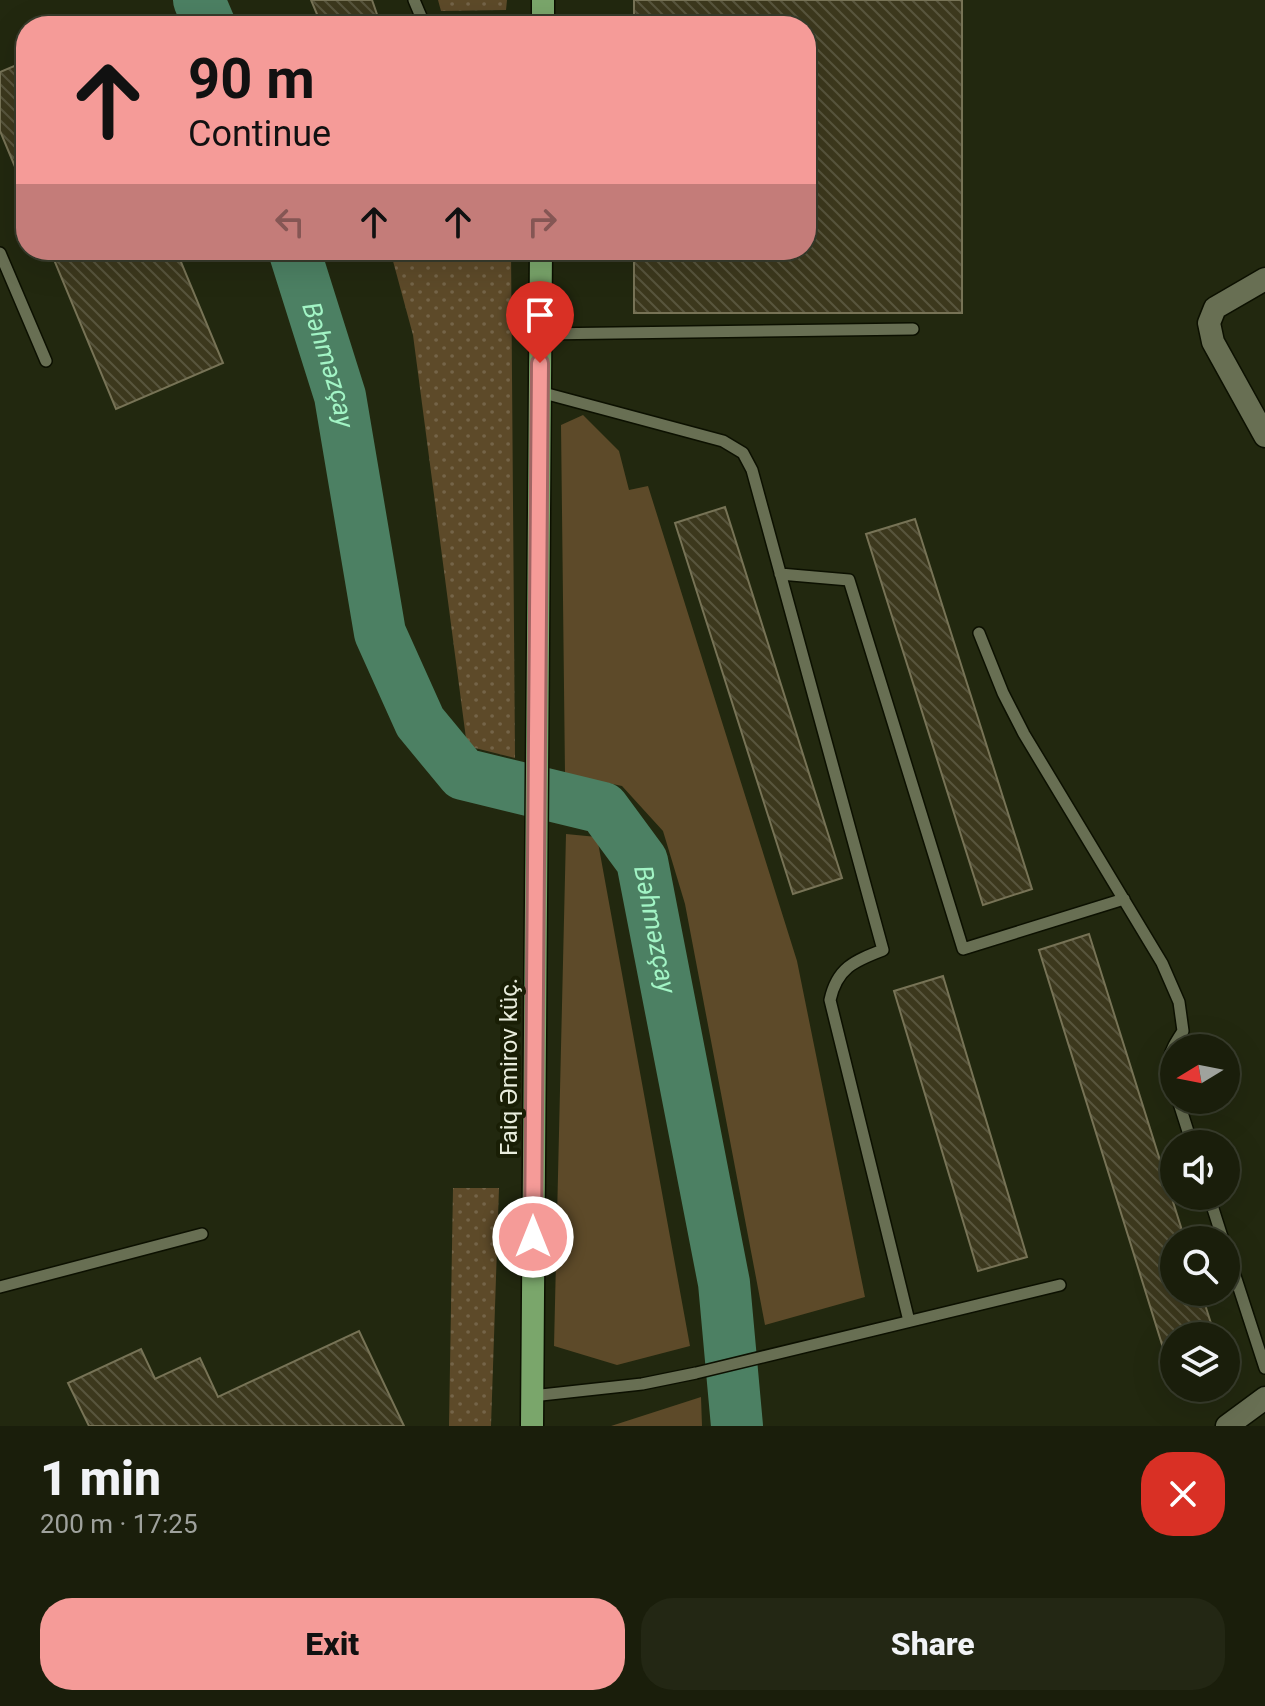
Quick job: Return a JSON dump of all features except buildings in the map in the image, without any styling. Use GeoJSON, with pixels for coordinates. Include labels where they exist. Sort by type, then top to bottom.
{"type":"FeatureCollection","features":[{"type":"Feature","properties":{"kind":"highway"},"geometry":{"type":"LineString","coordinates":[[540,391],[541,260]]}},
{"type":"Feature","properties":{"kind":"highway","name":"Faiq Əmirov küç."},"geometry":{"type":"LineString","coordinates":[[532,1426],[540,391]]}},
{"type":"Feature","properties":{"kind":"street"},"geometry":{"type":"LineString","coordinates":[[1265,279],[1215,308],[1209,323],[1213,342],[1265,436]]}},
{"type":"Feature","properties":{"kind":"street"},"geometry":{"type":"LineString","coordinates":[[1227,1426],[1265,1398]]}},
{"type":"Feature","properties":{"kind":"lane"},"geometry":{"type":"LineString","coordinates":[[0,253],[46,361]]}},
{"type":"Feature","properties":{"kind":"lane"},"geometry":{"type":"LineString","coordinates":[[541,334],[913,329]]}},
{"type":"Feature","properties":{"kind":"lane"},"geometry":{"type":"LineString","coordinates":[[540,391],[723,441],[743,453],[752,470],[883,950],[853,961],[834,983],[830,1000],[909,1321]]}},
{"type":"Feature","properties":{"kind":"lane"},"geometry":{"type":"LineString","coordinates":[[780,574],[849,580],[963,949],[1124,899]]}},
{"type":"Feature","properties":{"kind":"lane"},"geometry":{"type":"LineString","coordinates":[[979,633],[1003,693],[1024,734],[1162,963],[1179,1002],[1181,1034]]}},
{"type":"Feature","properties":{"kind":"lane"},"geometry":{"type":"LineString","coordinates":[[0,1287],[202,1234]]}},
{"type":"Feature","properties":{"kind":"lane"},"geometry":{"type":"LineString","coordinates":[[532,1396],[642,1384],[696,1373],[1060,1285]]}},
{"type":"Feature","properties":{"kind":"lane"},"geometry":{"type":"LineString","coordinates":[[1240,1291],[1265,1368]]}},
{"type":"Feature","properties":{"kind":"shaded area"},"geometry":{"type":"Polygon","coordinates":[[[438,0],[507,0],[506,10],[441,11],[438,0]]]}},
{"type":"Feature","properties":{"kind":"shaded area"},"geometry":{"type":"Polygon","coordinates":[[[393,260],[511,260],[515,758],[467,746],[413,335],[393,260]]]}},
{"type":"Feature","properties":{"kind":"shaded area"},"geometry":{"type":"Polygon","coordinates":[[[583,415],[619,451],[629,490],[648,486],[797,961],[865,1297],[765,1325],[685,904],[663,831],[622,786],[565,774],[561,425],[583,415]]]}},
{"type":"Feature","properties":{"kind":"shaded area"},"geometry":{"type":"Polygon","coordinates":[[[566,834],[597,837],[690,1346],[617,1365],[554,1346],[566,834]]]}},
{"type":"Feature","properties":{"kind":"shaded area"},"geometry":{"type":"Polygon","coordinates":[[[453,1188],[499,1188],[491,1426],[449,1426],[453,1188]]]}},
{"type":"Feature","properties":{"kind":"shaded area"},"geometry":{"type":"Polygon","coordinates":[[[701,1397],[702,1426],[611,1426],[701,1397]]]}},
{"type":"Feature","properties":{"kind":"waterway","name":"Bəhməzçay"},"geometry":{"type":"LineString","coordinates":[[199,0],[206,16]]}},
{"type":"Feature","properties":{"kind":"waterway","name":"Bəhməzçay"},"geometry":{"type":"LineString","coordinates":[[297,260],[340,396],[380,633],[420,722],[463,774],[603,808],[642,861],[724,1283],[737,1426]]}},
{"type":"Feature","properties":{"kind":"route"},"geometry":{"type":"LineString","coordinates":[[533,1237],[540,363]]}}]}
